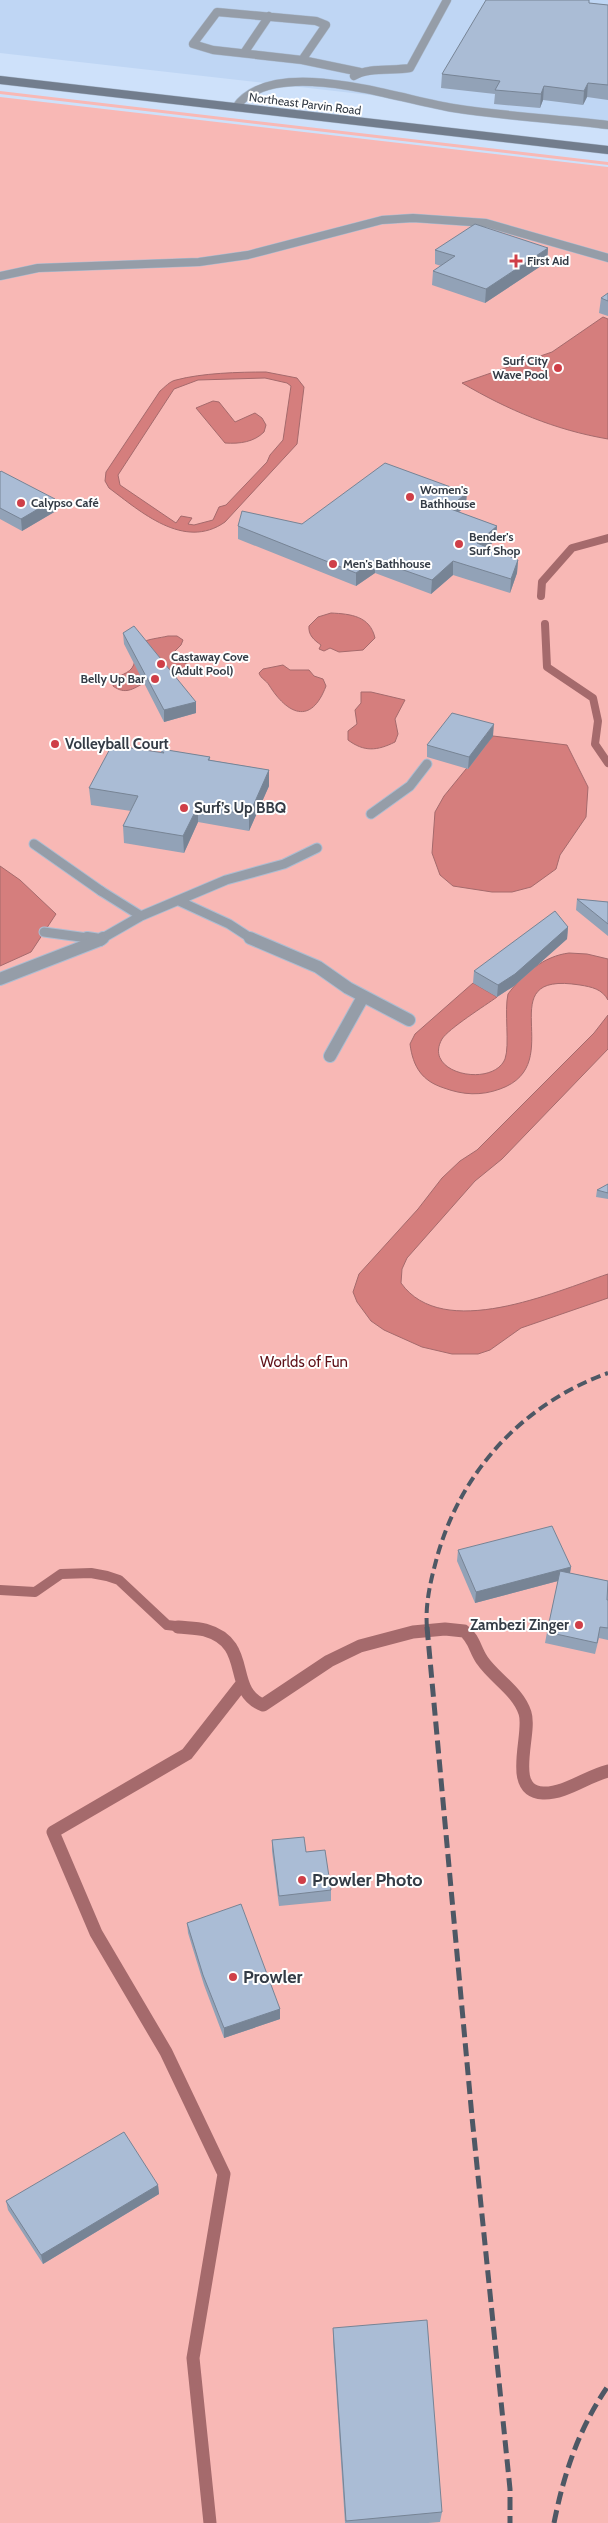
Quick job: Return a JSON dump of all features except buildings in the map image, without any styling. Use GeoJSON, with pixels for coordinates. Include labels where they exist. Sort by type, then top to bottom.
{"type":"FeatureCollection","features":[{"type":"Feature","properties":{"kind":"street"},"geometry":{"type":"LineString","coordinates":[[302,60],[326,25],[316,21],[217,12],[193,44],[213,50],[302,60],[360,72],[395,71],[410,68],[447,0]]}},
{"type":"Feature","properties":{"kind":"street"},"geometry":{"type":"LineString","coordinates":[[244,53],[268,16]]}},
{"type":"Feature","properties":{"kind":"street"},"geometry":{"type":"LineString","coordinates":[[347,86],[360,72]]}},
{"type":"Feature","properties":{"kind":"street","name":"Northeast Parvin Road"},"geometry":{"type":"LineString","coordinates":[[0,80],[608,150]]}},
{"type":"Feature","properties":{"kind":"street"},"geometry":{"type":"LineString","coordinates":[[236,107],[244,96],[268,85],[302,83],[347,86],[452,108],[608,125]]}},
{"type":"Feature","properties":{"kind":"street"},"geometry":{"type":"LineString","coordinates":[[0,276],[38,268],[209,261],[248,255],[382,220],[413,218],[486,222],[608,258]]}},
{"type":"Feature","properties":{"kind":"street"},"geometry":{"type":"LineString","coordinates":[[371,814],[410,786],[427,764]]}},
{"type":"Feature","properties":{"kind":"street"},"geometry":{"type":"LineString","coordinates":[[34,844],[101,891],[141,916]]}},
{"type":"Feature","properties":{"kind":"street"},"geometry":{"type":"LineString","coordinates":[[0,979],[100,940],[141,916],[226,880],[284,864],[317,848]]}},
{"type":"Feature","properties":{"kind":"street"},"geometry":{"type":"LineString","coordinates":[[180,901],[229,924],[258,943],[318,967],[363,997],[409,1020]]}},
{"type":"Feature","properties":{"kind":"street"},"geometry":{"type":"LineString","coordinates":[[44,932],[100,940]]}},
{"type":"Feature","properties":{"kind":"street"},"geometry":{"type":"LineString","coordinates":[[330,1056],[363,997]]}},
{"type":"Feature","properties":{"kind":"shaded area"},"geometry":{"type":"Polygon","coordinates":[[[0,0],[608,0],[608,122],[0,53],[0,0]]]}},
{"type":"Feature","properties":{"kind":"shaded area","name":"Surf City Wave Pool"},"geometry":{"type":"Polygon","coordinates":[[[603,317],[608,319],[608,439],[569,430],[532,418],[462,383],[552,352],[603,317]]]}},
{"type":"Feature","properties":{"kind":"shaded area"},"geometry":{"type":"Polygon","coordinates":[[[266,372],[297,378],[304,387],[297,444],[225,522],[210,530],[194,532],[178,530],[149,517],[109,488],[105,481],[106,472],[160,391],[168,384],[186,378],[221,373],[266,372]],[[265,378],[198,380],[174,389],[118,475],[120,485],[176,523],[181,516],[192,518],[188,524],[194,525],[213,520],[219,507],[226,505],[267,462],[270,455],[283,440],[291,386],[287,383],[265,378]]]}},
{"type":"Feature","properties":{"kind":"shaded area"},"geometry":{"type":"Polygon","coordinates":[[[213,401],[219,402],[235,422],[255,413],[262,418],[266,425],[264,432],[246,442],[225,443],[196,408],[213,401]]]}},
{"type":"Feature","properties":{"kind":"shaded area"},"geometry":{"type":"Polygon","coordinates":[[[331,613],[346,614],[359,618],[369,625],[375,638],[363,650],[339,652],[330,648],[324,651],[319,649],[321,645],[311,635],[309,626],[318,617],[331,613]]]}},
{"type":"Feature","properties":{"kind":"shaded area","name":"Castaway Cove (Adult Pool)"},"geometry":{"type":"Polygon","coordinates":[[[168,636],[177,636],[183,640],[181,645],[172,654],[175,659],[189,665],[188,670],[167,677],[143,680],[144,683],[125,691],[113,686],[117,678],[129,671],[134,665],[135,652],[141,643],[168,636]]]}},
{"type":"Feature","properties":{"kind":"shaded area"},"geometry":{"type":"Polygon","coordinates":[[[283,665],[290,670],[309,670],[314,676],[323,679],[326,686],[320,699],[313,707],[306,711],[291,709],[283,703],[259,673],[263,669],[283,665]]]}},
{"type":"Feature","properties":{"kind":"shaded area"},"geometry":{"type":"Polygon","coordinates":[[[361,692],[371,692],[405,700],[395,719],[398,734],[395,742],[371,749],[360,747],[348,740],[348,731],[357,724],[355,710],[361,703],[361,692]]]}},
{"type":"Feature","properties":{"kind":"shaded area"},"geometry":{"type":"Polygon","coordinates":[[[493,736],[567,745],[588,787],[586,817],[560,855],[556,869],[531,887],[512,892],[492,892],[453,886],[440,875],[432,853],[435,812],[444,796],[493,736]]]}},
{"type":"Feature","properties":{"kind":"shaded area"},"geometry":{"type":"Polygon","coordinates":[[[0,866],[20,880],[56,914],[31,952],[0,966],[0,866]]]}},
{"type":"Feature","properties":{"kind":"shaded area"},"geometry":{"type":"Polygon","coordinates":[[[569,953],[587,954],[608,959],[608,1000],[600,991],[580,985],[552,984],[538,991],[532,1005],[532,1041],[529,1060],[520,1077],[500,1089],[472,1094],[436,1085],[424,1077],[416,1066],[411,1052],[410,1044],[415,1034],[473,983],[497,997],[459,1023],[442,1039],[438,1051],[442,1061],[450,1068],[462,1073],[475,1075],[487,1073],[498,1068],[505,1059],[506,1053],[508,994],[535,967],[551,958],[569,953]]]}},
{"type":"Feature","properties":{"kind":"shaded area"},"geometry":{"type":"Polygon","coordinates":[[[608,1015],[608,1049],[502,1159],[475,1181],[407,1258],[402,1269],[401,1283],[420,1300],[443,1309],[471,1311],[530,1300],[608,1274],[608,1298],[521,1328],[490,1350],[478,1354],[452,1354],[422,1347],[384,1330],[371,1321],[357,1302],[353,1292],[359,1274],[418,1209],[442,1178],[460,1161],[477,1150],[594,1033],[608,1015]]]}},
{"type":"Feature","properties":{"kind":"green space"},"geometry":{"type":"Polygon","coordinates":[[[0,91],[608,162],[608,165],[0,94],[0,91]]]}},
{"type":"Feature","properties":{"kind":"green space","name":"Worlds of Fun"},"geometry":{"type":"Polygon","coordinates":[[[0,97],[608,167],[608,2523],[0,2523],[0,97]]]}},
{"type":"Feature","properties":{"kind":"waterway"},"geometry":{"type":"LineString","coordinates":[[541,596],[542,582],[572,548],[608,538]]}},
{"type":"Feature","properties":{"kind":"waterway"},"geometry":{"type":"LineString","coordinates":[[545,624],[547,667],[593,698],[598,721],[595,744],[608,763]]}},
{"type":"Feature","properties":{"kind":"waterway"},"geometry":{"type":"LineString","coordinates":[[0,1590],[35,1592],[61,1574],[91,1573],[107,1576],[119,1580],[167,1625],[193,1628]]}},
{"type":"Feature","properties":{"kind":"waterway"},"geometry":{"type":"LineString","coordinates":[[178,1627],[193,1628]]}},
{"type":"Feature","properties":{"kind":"waterway"},"geometry":{"type":"LineString","coordinates":[[193,1628],[205,1630],[220,1637],[230,1646],[245,1689],[252,1698],[263,1705],[329,1661],[360,1646],[413,1632],[445,1629],[464,1631],[487,1667],[522,1705],[526,1722],[523,1772],[526,1783],[532,1790],[551,1793],[608,1771]]}},
{"type":"Feature","properties":{"kind":"waterway"},"geometry":{"type":"LineString","coordinates":[[210,2523],[193,2358],[224,2174],[166,2052],[96,1933],[53,1832],[187,1754],[241,1685]]}},
{"type":"Feature","properties":{"kind":"railway"},"geometry":{"type":"LineString","coordinates":[[427,1627],[428,1594],[446,1529],[460,1499],[478,1471],[498,1446],[522,1423],[548,1403],[577,1386],[608,1373]]}},
{"type":"Feature","properties":{"kind":"railway"},"geometry":{"type":"LineString","coordinates":[[427,1627],[472,2117],[510,2489],[510,2523]]}},
{"type":"Feature","properties":{"kind":"railway"},"geometry":{"type":"LineString","coordinates":[[554,2523],[574,2452],[589,2418],[608,2386]]}},
{"type":"Feature","properties":{"kind":"place","name":"First Aid"},"geometry":{"type":"Point","coordinates":[516,261]}},
{"type":"Feature","properties":{"kind":"place","name":"Surf City Wave Pool"},"geometry":{"type":"Point","coordinates":[558,368]}},
{"type":"Feature","properties":{"kind":"place","name":"Women's Bathhouse"},"geometry":{"type":"Point","coordinates":[410,497]}},
{"type":"Feature","properties":{"kind":"place","name":"Calypso Café"},"geometry":{"type":"Point","coordinates":[21,503]}},
{"type":"Feature","properties":{"kind":"place","name":"Bender's Surf Shop"},"geometry":{"type":"Point","coordinates":[459,544]}},
{"type":"Feature","properties":{"kind":"place","name":"Men's Bathhouse"},"geometry":{"type":"Point","coordinates":[333,564]}},
{"type":"Feature","properties":{"kind":"place","name":"Castaway Cove (Adult Pool)"},"geometry":{"type":"Point","coordinates":[161,664]}},
{"type":"Feature","properties":{"kind":"place","name":"Belly Up Bar"},"geometry":{"type":"Point","coordinates":[155,679]}},
{"type":"Feature","properties":{"kind":"place","name":"Volleyball Court"},"geometry":{"type":"Point","coordinates":[55,744]}},
{"type":"Feature","properties":{"kind":"place","name":"Surf’s Up BBQ"},"geometry":{"type":"Point","coordinates":[184,808]}},
{"type":"Feature","properties":{"kind":"place","name":"Zambezi Zinger"},"geometry":{"type":"Point","coordinates":[579,1625]}},
{"type":"Feature","properties":{"kind":"place","name":"Prowler Photo"},"geometry":{"type":"Point","coordinates":[302,1880]}},
{"type":"Feature","properties":{"kind":"place","name":"Prowler"},"geometry":{"type":"Point","coordinates":[233,1977]}}]}
